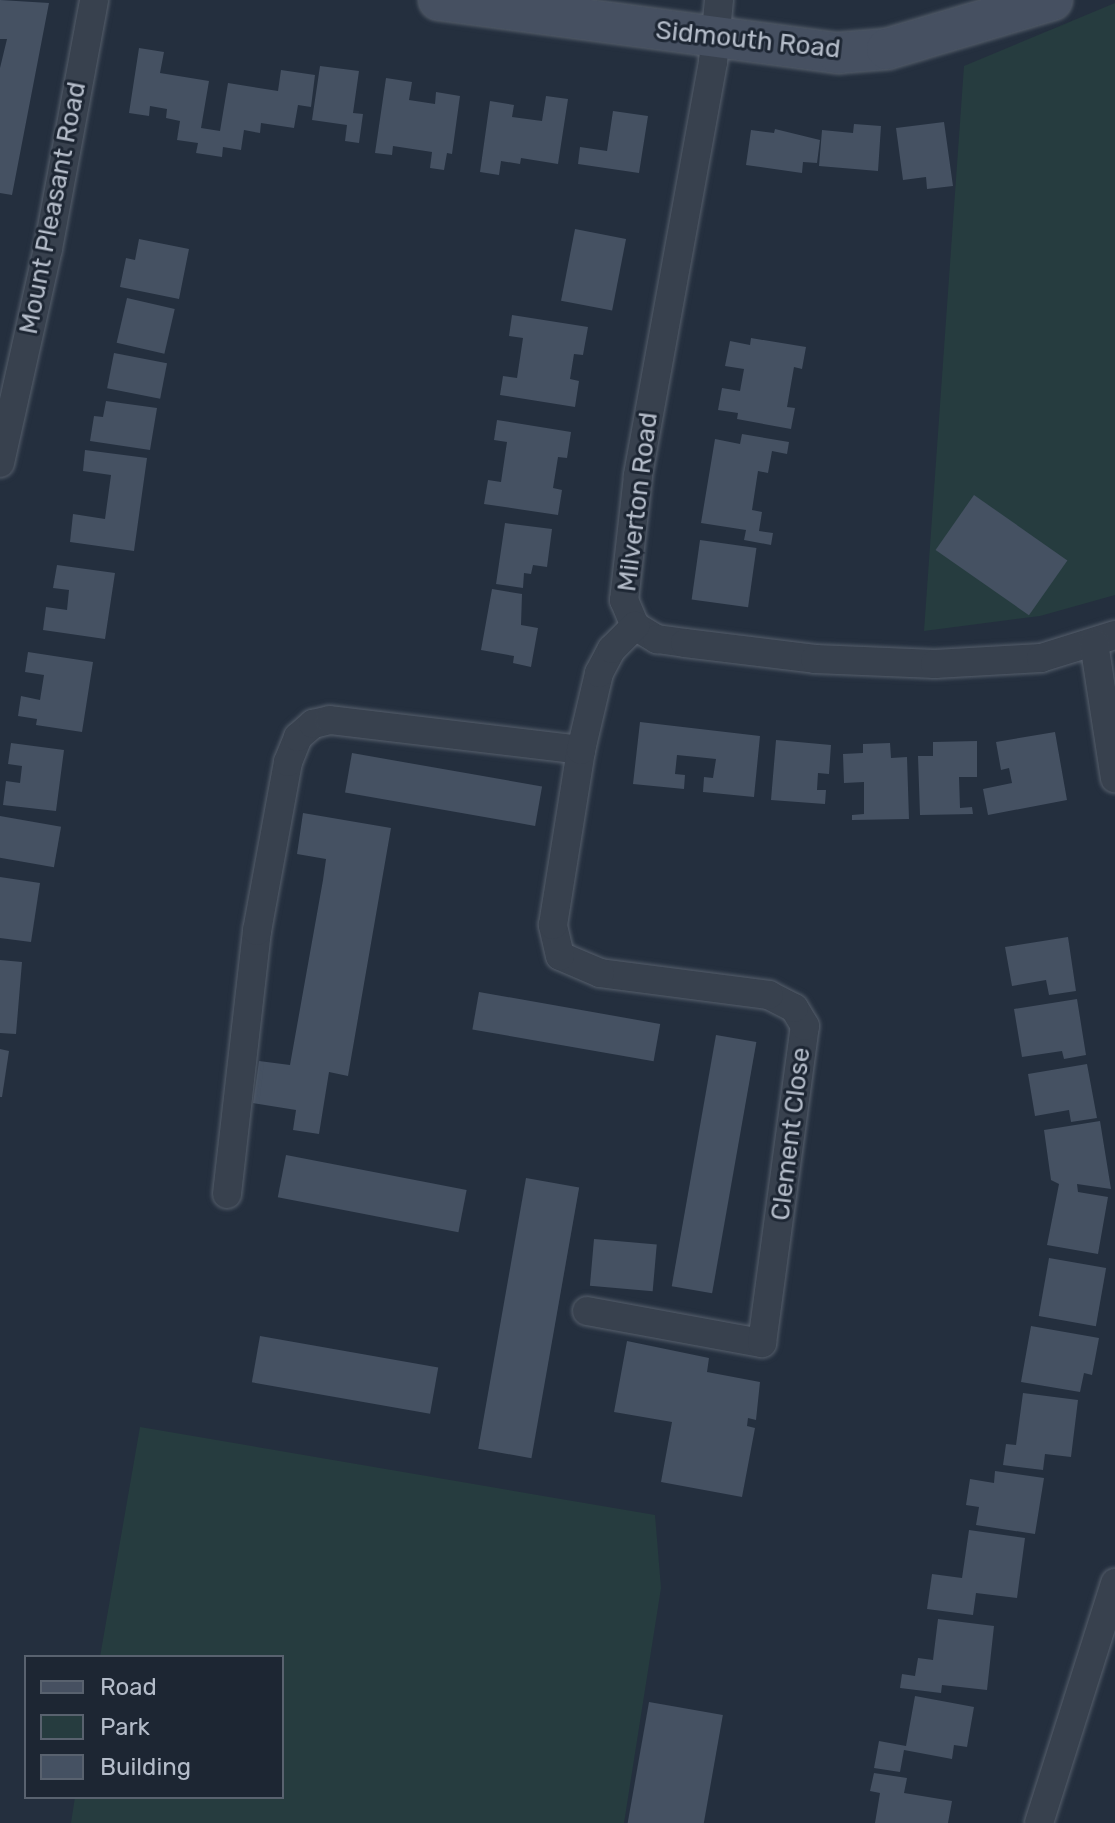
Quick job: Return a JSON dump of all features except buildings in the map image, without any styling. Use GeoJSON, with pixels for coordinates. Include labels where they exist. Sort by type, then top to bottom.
{"type":"FeatureCollection","features":[{"type":"Feature","properties":{"kind":"street","name":"Mount Pleasant Road"},"geometry":{"type":"LineString","coordinates":[[0,463],[48,249],[94,0]]}},
{"type":"Feature","properties":{"kind":"street","name":"Sidmouth Road"},"geometry":{"type":"LineString","coordinates":[[439,0],[717,19],[838,53],[887,49],[1052,0]]}},
{"type":"Feature","properties":{"kind":"street","name":"Milverton Road"},"geometry":{"type":"LineString","coordinates":[[717,19],[638,476],[624,600],[635,626],[657,639],[685,643],[815,659],[935,664],[1041,658],[1104,639]]}},
{"type":"Feature","properties":{"kind":"street","name":"Clement Close"},"geometry":{"type":"LineString","coordinates":[[587,1311],[762,1343],[805,1026],[794,1008],[769,995],[600,973],[560,956],[553,925],[581,750],[599,673],[612,649],[635,626]]}},
{"type":"Feature","properties":{"kind":"street"},"geometry":{"type":"LineString","coordinates":[[1104,639],[1115,778]]}},
{"type":"Feature","properties":{"kind":"street"},"geometry":{"type":"LineString","coordinates":[[227,1194],[257,931],[288,762],[298,737],[313,724],[330,720],[581,750]]}},
{"type":"Feature","properties":{"kind":"street"},"geometry":{"type":"LineString","coordinates":[[1039,1823],[1115,1583]]}},
{"type":"Feature","properties":{"kind":"green space"},"geometry":{"type":"Polygon","coordinates":[[[1115,3],[1115,595],[1040,616],[924,631],[964,66],[1115,3]]]}},
{"type":"Feature","properties":{"kind":"green space"},"geometry":{"type":"Polygon","coordinates":[[[140,1427],[655,1515],[661,1588],[624,1823],[71,1823],[75,1799],[284,1799],[284,1655],[100,1655],[140,1427]]]}}]}
